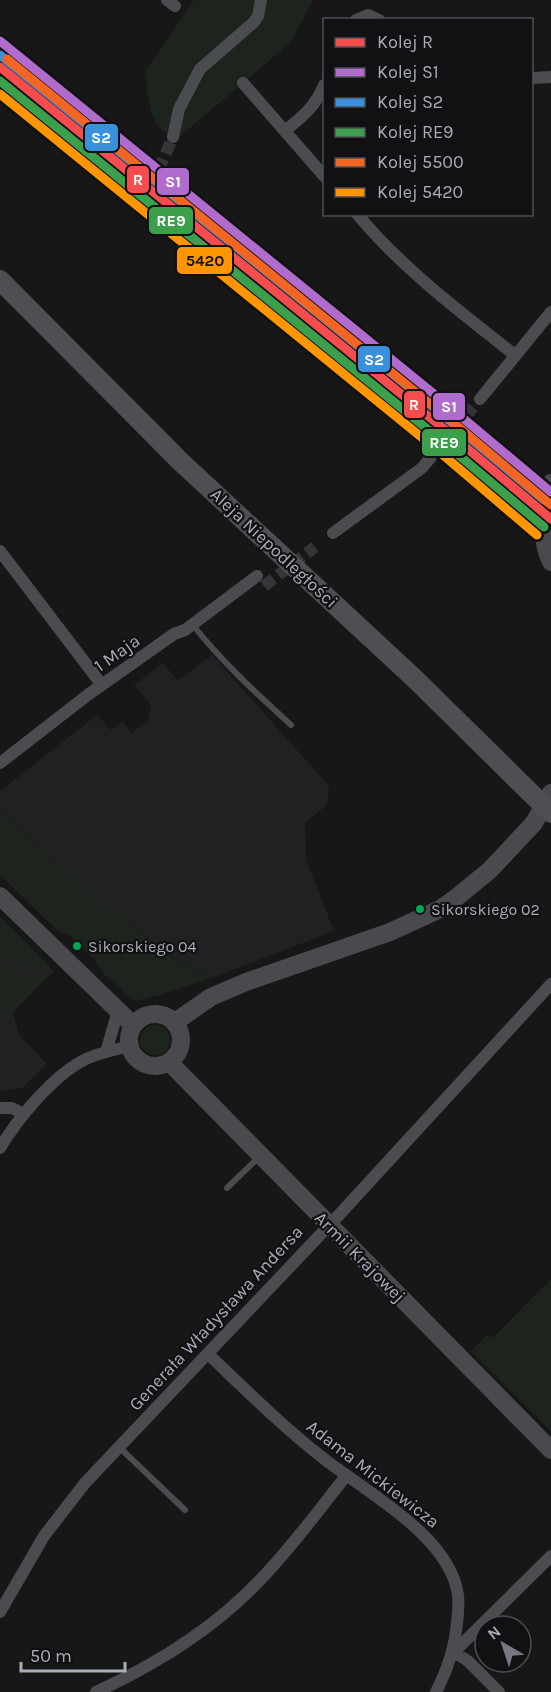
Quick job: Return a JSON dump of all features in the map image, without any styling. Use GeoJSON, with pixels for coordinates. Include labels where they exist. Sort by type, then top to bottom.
{"type":"FeatureCollection","features":[{"type":"Feature","properties":{"kind":"main road","name":"Aleja Niepodległości"},"geometry":{"type":"LineString","coordinates":[[0,280],[181,462],[549,804]]}},
{"type":"Feature","properties":{"kind":"street"},"geometry":{"type":"LineString","coordinates":[[173,137],[179,109],[200,69],[254,22],[258,16],[261,0]]}},
{"type":"Feature","properties":{"kind":"street"},"geometry":{"type":"LineString","coordinates":[[361,18],[368,15],[375,18]]}},
{"type":"Feature","properties":{"kind":"street"},"geometry":{"type":"LineString","coordinates":[[533,78],[551,77]]}},
{"type":"Feature","properties":{"kind":"street"},"geometry":{"type":"LineString","coordinates":[[243,83],[323,175]]}},
{"type":"Feature","properties":{"kind":"street"},"geometry":{"type":"LineString","coordinates":[[286,130],[309,111],[323,88]]}},
{"type":"Feature","properties":{"kind":"street"},"geometry":{"type":"LineString","coordinates":[[359,216],[382,243],[411,269],[515,355]]}},
{"type":"Feature","properties":{"kind":"street"},"geometry":{"type":"LineString","coordinates":[[480,399],[551,312]]}},
{"type":"Feature","properties":{"kind":"street"},"geometry":{"type":"LineString","coordinates":[[333,533],[422,468],[431,457]]}},
{"type":"Feature","properties":{"kind":"street"},"geometry":{"type":"LineString","coordinates":[[551,483],[543,533],[551,562]]}},
{"type":"Feature","properties":{"kind":"street"},"geometry":{"type":"LineString","coordinates":[[0,551],[102,685]]}},
{"type":"Feature","properties":{"kind":"street","name":"1 Maja"},"geometry":{"type":"LineString","coordinates":[[0,763],[102,685],[174,634],[185,630],[257,576]]}},
{"type":"Feature","properties":{"kind":"street"},"geometry":{"type":"LineString","coordinates":[[175,1022],[211,997],[246,982],[390,932],[440,909],[490,870],[549,804]]}},
{"type":"Feature","properties":{"kind":"street"},"geometry":{"type":"LineString","coordinates":[[0,896],[133,1025]]}},
{"type":"Feature","properties":{"kind":"street","name":"Generała Władysława Andersa"},"geometry":{"type":"LineString","coordinates":[[0,1612],[44,1536],[73,1498],[551,984]]}},
{"type":"Feature","properties":{"kind":"street"},"geometry":{"type":"LineString","coordinates":[[106,1052],[118,1011]]}},
{"type":"Feature","properties":{"kind":"street"},"geometry":{"type":"LineString","coordinates":[[153,1014],[161,1014],[175,1022],[182,1039],[177,1056],[170,1062],[160,1066],[150,1066],[141,1062],[134,1055],[129,1046],[133,1025],[146,1015],[153,1014]]}},
{"type":"Feature","properties":{"kind":"street"},"geometry":{"type":"LineString","coordinates":[[0,1148],[39,1096],[74,1066],[106,1052],[129,1046]]}},
{"type":"Feature","properties":{"kind":"street","name":"Armii Krajowej"},"geometry":{"type":"LineString","coordinates":[[170,1062],[551,1450]]}},
{"type":"Feature","properties":{"kind":"street"},"geometry":{"type":"LineString","coordinates":[[0,1108],[12,1108],[24,1114]]}},
{"type":"Feature","properties":{"kind":"street","name":"Adama Mickiewicza"},"geometry":{"type":"LineString","coordinates":[[208,1354],[268,1412],[346,1476],[411,1523],[439,1552],[454,1580],[458,1594],[454,1652],[436,1692]]}},
{"type":"Feature","properties":{"kind":"street"},"geometry":{"type":"LineString","coordinates":[[96,1692],[165,1656],[203,1631],[235,1604],[262,1579],[346,1476]]}},
{"type":"Feature","properties":{"kind":"street"},"geometry":{"type":"LineString","coordinates":[[499,1692],[468,1662],[454,1652],[551,1556]]}},
{"type":"Feature","properties":{"kind":"lane"},"geometry":{"type":"LineString","coordinates":[[192,624],[210,648],[238,677],[291,725]]}},
{"type":"Feature","properties":{"kind":"lane"},"geometry":{"type":"LineString","coordinates":[[227,1188],[261,1155]]}},
{"type":"Feature","properties":{"kind":"lane"},"geometry":{"type":"LineString","coordinates":[[119,1447],[185,1510]]}},
{"type":"Feature","properties":{"kind":"shaded area"},"geometry":{"type":"Polygon","coordinates":[[[194,0],[313,0],[291,42],[178,138],[168,134],[155,121],[151,112],[145,72],[194,0]]]}},
{"type":"Feature","properties":{"kind":"shaded area"},"geometry":{"type":"Polygon","coordinates":[[[214,653],[215,658],[329,786],[327,805],[305,823],[306,859],[334,931],[212,978],[158,949],[128,917],[104,907],[0,809],[0,791],[97,715],[111,730],[122,721],[132,733],[149,719],[151,705],[134,685],[163,663],[178,681],[214,653]]]}},
{"type":"Feature","properties":{"kind":"shaded area"},"geometry":{"type":"Polygon","coordinates":[[[0,809],[104,907],[128,917],[158,950],[212,978],[134,1001],[104,974],[94,959],[70,936],[57,930],[0,875],[0,809]]]}},
{"type":"Feature","properties":{"kind":"shaded area"},"geometry":{"type":"Polygon","coordinates":[[[0,917],[54,971],[13,1012],[19,1035],[47,1064],[22,1088],[0,1091],[0,917]]]}},
{"type":"Feature","properties":{"kind":"shaded area"},"geometry":{"type":"Polygon","coordinates":[[[0,917],[48,965],[44,969],[28,968],[0,955],[0,917]]]}},
{"type":"Feature","properties":{"kind":"shaded area"},"geometry":{"type":"Polygon","coordinates":[[[0,965],[32,977],[47,977],[8,1017],[0,1009],[0,965]]]}},
{"type":"Feature","properties":{"kind":"shaded area"},"geometry":{"type":"Polygon","coordinates":[[[155,1025],[166,1029],[170,1040],[166,1051],[155,1055],[144,1051],[140,1040],[144,1029],[155,1025]]]}},
{"type":"Feature","properties":{"kind":"shaded area"},"geometry":{"type":"Polygon","coordinates":[[[551,1279],[551,1431],[471,1351],[488,1334],[493,1338],[551,1279]]]}},
{"type":"Feature","properties":{"kind":"tunnel"},"geometry":{"type":"LineString","coordinates":[[144,203],[173,137]]}},
{"type":"Feature","properties":{"kind":"tunnel"},"geometry":{"type":"LineString","coordinates":[[445,441],[473,407]]}},
{"type":"Feature","properties":{"kind":"tunnel"},"geometry":{"type":"LineString","coordinates":[[264,586],[315,547]]}},
{"type":"Feature","properties":{"kind":"rail line","name":"S1"},"geometry":{"type":"LineString","coordinates":[[0,41],[551,492]]}},
{"type":"Feature","properties":{"kind":"rail line","name":"S2"},"geometry":{"type":"LineString","coordinates":[[0,55],[544,500]]}},
{"type":"Feature","properties":{"kind":"rail line","name":"5500"},"geometry":{"type":"LineString","coordinates":[[7,59],[551,505]]}},
{"type":"Feature","properties":{"kind":"rail line","name":"R"},"geometry":{"type":"LineString","coordinates":[[0,67],[551,519]]}},
{"type":"Feature","properties":{"kind":"rail line","name":"RE9"},"geometry":{"type":"LineString","coordinates":[[0,81],[442,441],[544,527]]}},
{"type":"Feature","properties":{"kind":"rail line","name":"5420"},"geometry":{"type":"LineString","coordinates":[[0,94],[436,449],[537,535]]}},
{"type":"Feature","properties":{"kind":"place","name":"Sikorskiego 02"},"geometry":{"type":"Point","coordinates":[420,909]}},
{"type":"Feature","properties":{"kind":"place","name":"Sikorskiego 04"},"geometry":{"type":"Point","coordinates":[77,946]}}]}
